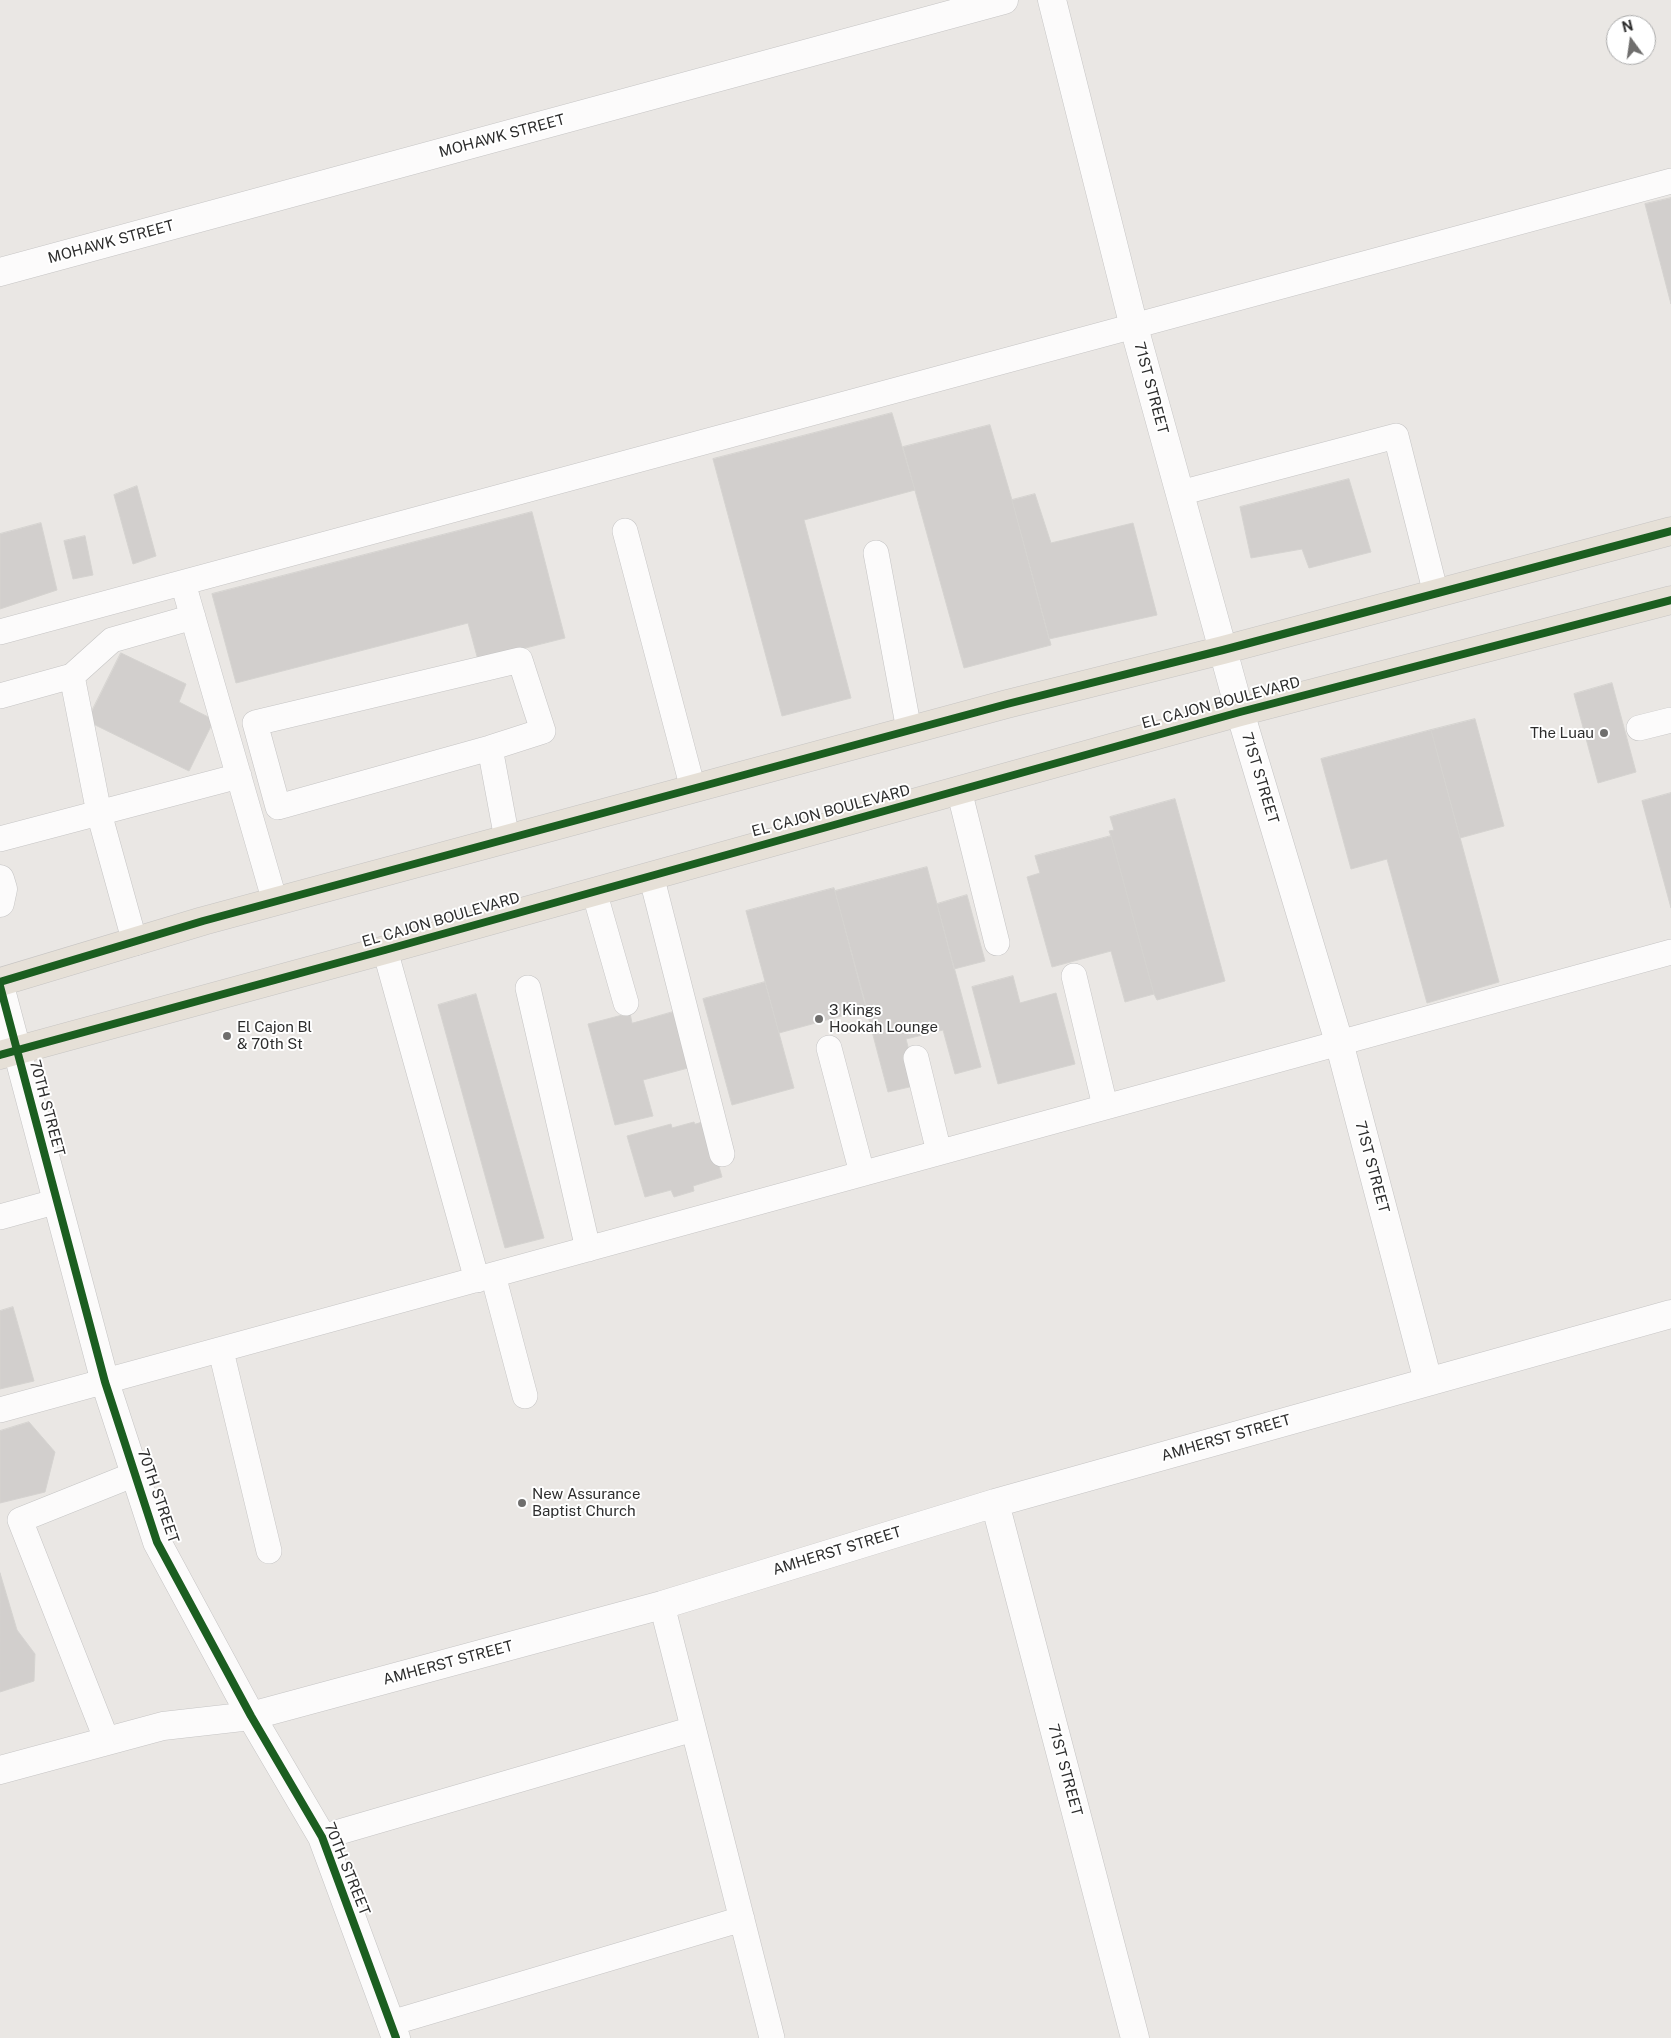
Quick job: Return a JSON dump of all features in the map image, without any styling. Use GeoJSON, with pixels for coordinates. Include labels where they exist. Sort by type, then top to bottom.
{"type":"FeatureCollection","features":[{"type":"Feature","properties":{"kind":"main road"},"geometry":{"type":"LineString","coordinates":[[0,982],[135,943],[203,921],[909,730],[1222,650],[1671,531]]}},
{"type":"Feature","properties":{"kind":"main road","name":"EL CAJON BOULEVARD"},"geometry":{"type":"LineString","coordinates":[[9,1052],[385,950],[1240,712],[1671,600]]}},
{"type":"Feature","properties":{"kind":"street","name":"MOHAWK STREET"},"geometry":{"type":"LineString","coordinates":[[0,272],[1004,0]]}},
{"type":"Feature","properties":{"kind":"street","name":"71ST STREET"},"geometry":{"type":"LineString","coordinates":[[1052,0],[1134,327],[1222,650],[1339,1042],[1428,1381]]}},
{"type":"Feature","properties":{"kind":"street"},"geometry":{"type":"LineString","coordinates":[[0,879],[3,889],[0,904]]}},
{"type":"Feature","properties":{"kind":"street","name":"70TH STREET"},"geometry":{"type":"LineString","coordinates":[[0,986],[9,1052],[58,1202],[105,1382],[157,1542],[251,1716],[322,1837],[394,2030]]}},
{"type":"Feature","properties":{"kind":"street","name":"AMHERST STREET"},"geometry":{"type":"LineString","coordinates":[[0,1770],[163,1726],[251,1716],[662,1605],[995,1503],[1671,1314]]}},
{"type":"Feature","properties":{"kind":"street","name":"71ST STREET"},"geometry":{"type":"LineString","coordinates":[[995,1503],[1135,2038]]}},
{"type":"Feature","properties":{"kind":"lane"},"geometry":{"type":"LineString","coordinates":[[0,632],[1134,327],[1671,180]]}},
{"type":"Feature","properties":{"kind":"lane"},"geometry":{"type":"LineString","coordinates":[[1180,493],[1396,436],[1436,594]]}},
{"type":"Feature","properties":{"kind":"lane"},"geometry":{"type":"LineString","coordinates":[[625,531],[694,789]]}},
{"type":"Feature","properties":{"kind":"lane"},"geometry":{"type":"LineString","coordinates":[[876,553],[909,730]]}},
{"type":"Feature","properties":{"kind":"lane"},"geometry":{"type":"LineString","coordinates":[[183,583],[275,902]]}},
{"type":"Feature","properties":{"kind":"lane"},"geometry":{"type":"LineString","coordinates":[[0,696],[72,676],[112,640],[193,617]]}},
{"type":"Feature","properties":{"kind":"lane"},"geometry":{"type":"LineString","coordinates":[[520,660],[543,731],[490,748],[278,807],[254,723],[520,660]]}},
{"type":"Feature","properties":{"kind":"lane"},"geometry":{"type":"LineString","coordinates":[[72,676],[99,812],[135,943]]}},
{"type":"Feature","properties":{"kind":"lane"},"geometry":{"type":"LineString","coordinates":[[1639,728],[1671,720]]}},
{"type":"Feature","properties":{"kind":"lane"},"geometry":{"type":"LineString","coordinates":[[490,748],[507,839]]}},
{"type":"Feature","properties":{"kind":"lane"},"geometry":{"type":"LineString","coordinates":[[0,839],[239,776]]}},
{"type":"Feature","properties":{"kind":"lane"},"geometry":{"type":"LineString","coordinates":[[959,790],[997,944]]}},
{"type":"Feature","properties":{"kind":"lane"},"geometry":{"type":"LineString","coordinates":[[651,876],[722,1154]]}},
{"type":"Feature","properties":{"kind":"lane"},"geometry":{"type":"LineString","coordinates":[[594,891],[626,1002]]}},
{"type":"Feature","properties":{"kind":"lane"},"geometry":{"type":"LineString","coordinates":[[385,950],[485,1278],[525,1396]]}},
{"type":"Feature","properties":{"kind":"lane"},"geometry":{"type":"LineString","coordinates":[[0,1410],[221,1351],[862,1173],[1671,952]]}},
{"type":"Feature","properties":{"kind":"lane"},"geometry":{"type":"LineString","coordinates":[[1074,976],[1106,1106]]}},
{"type":"Feature","properties":{"kind":"lane"},"geometry":{"type":"LineString","coordinates":[[528,988],[588,1249]]}},
{"type":"Feature","properties":{"kind":"lane"},"geometry":{"type":"LineString","coordinates":[[829,1048],[862,1173]]}},
{"type":"Feature","properties":{"kind":"lane"},"geometry":{"type":"LineString","coordinates":[[916,1058],[939,1152]]}},
{"type":"Feature","properties":{"kind":"lane"},"geometry":{"type":"LineString","coordinates":[[0,1217],[58,1202]]}},
{"type":"Feature","properties":{"kind":"lane"},"geometry":{"type":"LineString","coordinates":[[221,1351],[269,1551]]}},
{"type":"Feature","properties":{"kind":"lane"},"geometry":{"type":"LineString","coordinates":[[107,1741],[20,1520],[135,1474]]}},
{"type":"Feature","properties":{"kind":"lane"},"geometry":{"type":"LineString","coordinates":[[662,1605],[772,2038]]}},
{"type":"Feature","properties":{"kind":"lane"},"geometry":{"type":"LineString","coordinates":[[322,1837],[693,1729]]}},
{"type":"Feature","properties":{"kind":"lane"},"geometry":{"type":"LineString","coordinates":[[394,2030],[742,1919]]}},
{"type":"Feature","properties":{"kind":"building"},"geometry":{"type":"Polygon","coordinates":[[[1671,198],[1671,304],[1645,204],[1671,198]]]}},
{"type":"Feature","properties":{"kind":"building"},"geometry":{"type":"Polygon","coordinates":[[[892,413],[915,490],[804,520],[851,698],[782,716],[713,459],[892,413]]]}},
{"type":"Feature","properties":{"kind":"building"},"geometry":{"type":"Polygon","coordinates":[[[990,425],[1051,645],[964,668],[903,447],[990,425]]]}},
{"type":"Feature","properties":{"kind":"building"},"geometry":{"type":"Polygon","coordinates":[[[1349,479],[1371,552],[1309,568],[1302,549],[1251,558],[1240,507],[1349,479]]]}},
{"type":"Feature","properties":{"kind":"building"},"geometry":{"type":"Polygon","coordinates":[[[137,486],[156,556],[133,564],[114,495],[137,486]]]}},
{"type":"Feature","properties":{"kind":"building"},"geometry":{"type":"Polygon","coordinates":[[[1035,494],[1051,543],[1133,523],[1157,615],[1049,639],[1012,500],[1035,494]]]}},
{"type":"Feature","properties":{"kind":"building"},"geometry":{"type":"Polygon","coordinates":[[[532,512],[565,638],[478,660],[468,623],[236,683],[212,594],[532,512]]]}},
{"type":"Feature","properties":{"kind":"building"},"geometry":{"type":"Polygon","coordinates":[[[41,523],[57,590],[0,609],[0,534],[41,523]]]}},
{"type":"Feature","properties":{"kind":"building"},"geometry":{"type":"Polygon","coordinates":[[[85,536],[93,575],[73,579],[64,541],[85,536]]]}},
{"type":"Feature","properties":{"kind":"building"},"geometry":{"type":"Polygon","coordinates":[[[121,653],[186,684],[179,702],[214,720],[189,771],[87,721],[121,653]]]}},
{"type":"Feature","properties":{"kind":"building"},"geometry":{"type":"Polygon","coordinates":[[[1612,683],[1636,772],[1598,783],[1574,694],[1612,683]]]}},
{"type":"Feature","properties":{"kind":"building"},"geometry":{"type":"Polygon","coordinates":[[[1475,719],[1504,826],[1460,838],[1431,730],[1475,719]]]}},
{"type":"Feature","properties":{"kind":"building"},"geometry":{"type":"Polygon","coordinates":[[[1431,730],[1499,982],[1427,1003],[1387,859],[1351,869],[1321,759],[1431,730]]]}},
{"type":"Feature","properties":{"kind":"building"},"geometry":{"type":"Polygon","coordinates":[[[1671,793],[1671,908],[1642,801],[1671,793]]]}},
{"type":"Feature","properties":{"kind":"building"},"geometry":{"type":"Polygon","coordinates":[[[1175,799],[1225,981],[1157,1000],[1109,831],[1114,830],[1110,817],[1175,799]]]}},
{"type":"Feature","properties":{"kind":"building"},"geometry":{"type":"Polygon","coordinates":[[[1111,836],[1154,994],[1125,1002],[1111,951],[1052,967],[1027,877],[1040,873],[1035,856],[1111,836]]]}},
{"type":"Feature","properties":{"kind":"building"},"geometry":{"type":"Polygon","coordinates":[[[927,867],[981,1067],[955,1074],[943,1030],[906,1039],[918,1085],[888,1092],[835,891],[927,867]]]}},
{"type":"Feature","properties":{"kind":"building"},"geometry":{"type":"Polygon","coordinates":[[[834,888],[867,1009],[779,1033],[746,911],[834,888]]]}},
{"type":"Feature","properties":{"kind":"building"},"geometry":{"type":"Polygon","coordinates":[[[967,895],[985,961],[954,969],[937,904],[967,895]]]}},
{"type":"Feature","properties":{"kind":"building"},"geometry":{"type":"Polygon","coordinates":[[[1013,976],[1020,1003],[1056,993],[1075,1064],[998,1084],[972,987],[1013,976]]]}},
{"type":"Feature","properties":{"kind":"building"},"geometry":{"type":"Polygon","coordinates":[[[765,982],[794,1088],[732,1105],[703,999],[765,982]]]}},
{"type":"Feature","properties":{"kind":"building"},"geometry":{"type":"Polygon","coordinates":[[[476,994],[544,1238],[505,1248],[438,1005],[476,994]]]}},
{"type":"Feature","properties":{"kind":"building"},"geometry":{"type":"Polygon","coordinates":[[[673,1012],[688,1068],[643,1080],[653,1116],[615,1125],[588,1024],[630,1013],[632,1023],[673,1012]]]}},
{"type":"Feature","properties":{"kind":"building"},"geometry":{"type":"Polygon","coordinates":[[[706,1121],[722,1177],[693,1186],[694,1191],[674,1197],[671,1190],[645,1197],[627,1136],[671,1124],[672,1128],[706,1121]]]}},
{"type":"Feature","properties":{"kind":"building"},"geometry":{"type":"Polygon","coordinates":[[[13,1307],[34,1381],[0,1389],[0,1311],[13,1307]]]}},
{"type":"Feature","properties":{"kind":"building"},"geometry":{"type":"Polygon","coordinates":[[[29,1422],[55,1452],[45,1492],[0,1503],[0,1431],[29,1422]]]}},
{"type":"Feature","properties":{"kind":"building"},"geometry":{"type":"Polygon","coordinates":[[[0,1573],[17,1630],[35,1654],[34,1681],[0,1692],[0,1573]]]}},
{"type":"Feature","properties":{"kind":"cycle path"},"geometry":{"type":"LineString","coordinates":[[0,982],[203,921],[1007,704],[1223,650],[1671,531]]}},
{"type":"Feature","properties":{"kind":"cycle path"},"geometry":{"type":"LineString","coordinates":[[0,1055],[1240,712],[1671,600]]}},
{"type":"Feature","properties":{"kind":"cycle path"},"geometry":{"type":"LineString","coordinates":[[0,986],[105,1382],[157,1542],[251,1716],[322,1837],[396,2038]]}},
{"type":"Feature","properties":{"kind":"place","name":"The Luau"},"geometry":{"type":"Point","coordinates":[1604,733]}},
{"type":"Feature","properties":{"kind":"place","name":"3 Kings Hookah Lounge"},"geometry":{"type":"Point","coordinates":[819,1019]}},
{"type":"Feature","properties":{"kind":"place","name":"El Cajon Bl & 70th St"},"geometry":{"type":"Point","coordinates":[227,1036]}},
{"type":"Feature","properties":{"kind":"place","name":"New Assurance Baptist Church"},"geometry":{"type":"Point","coordinates":[522,1503]}}]}
